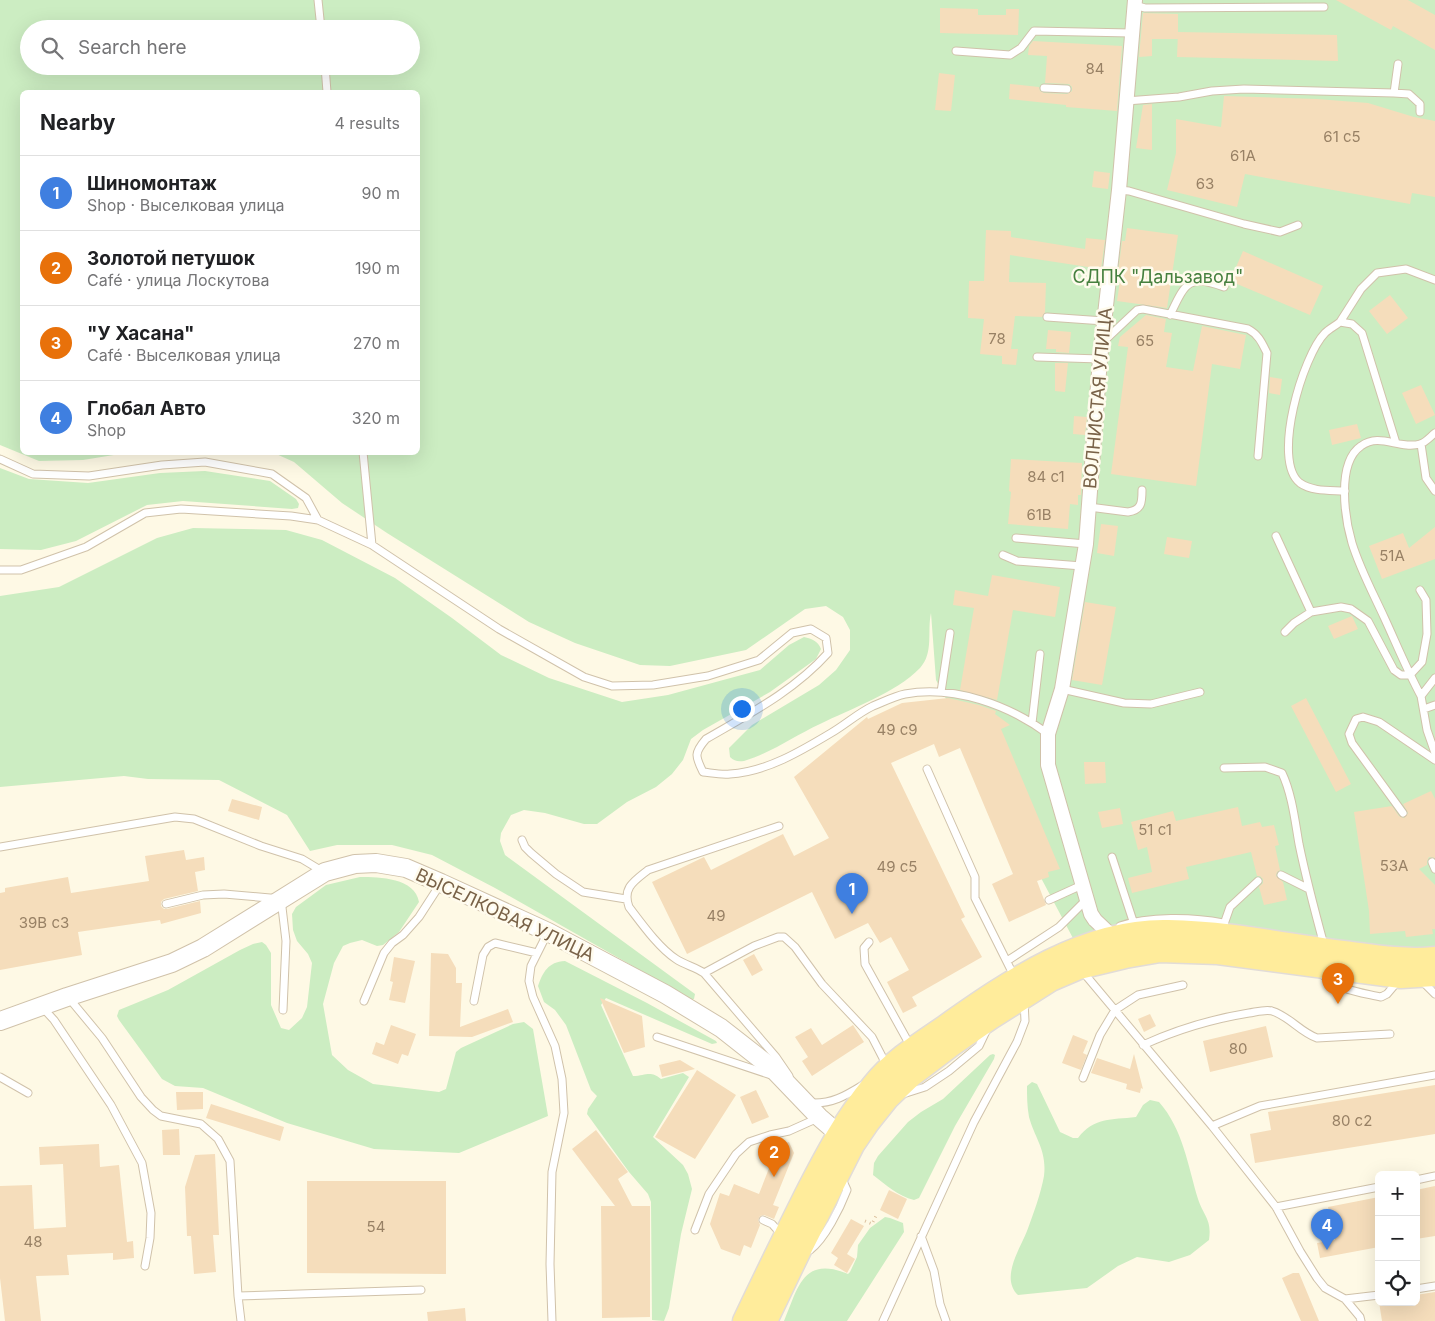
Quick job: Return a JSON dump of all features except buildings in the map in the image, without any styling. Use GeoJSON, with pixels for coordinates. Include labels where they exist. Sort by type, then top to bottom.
{"type":"FeatureCollection","features":[{"type":"Feature","properties":{"kind":"main road"},"geometry":{"type":"LineString","coordinates":[[766,1321],[793,1242],[845,1139],[868,1123],[888,1068],[1016,978],[1064,953],[1111,935],[1223,928],[1320,958],[1423,980]]}},
{"type":"Feature","properties":{"kind":"main road"},"geometry":{"type":"LineString","coordinates":[[1016,978],[1051,980],[1079,968],[1160,951],[1218,952],[1320,958],[1414,960],[1435,958]]}},
{"type":"Feature","properties":{"kind":"main road"},"geometry":{"type":"LineString","coordinates":[[880,1091],[911,1076],[991,1018],[1016,978]]}},
{"type":"Feature","properties":{"kind":"main road"},"geometry":{"type":"LineString","coordinates":[[744,1321],[839,1173],[845,1139]]}},
{"type":"Feature","properties":{"kind":"street","name":"ВОЛНИСТАЯ УЛИЦА"},"geometry":{"type":"LineString","coordinates":[[1111,935],[1095,920],[1086,900],[1048,765],[1048,734],[1062,689],[1086,544],[1100,359],[1119,190],[1124,96],[1134,3]]}},
{"type":"Feature","properties":{"kind":"street","name":"ВЫСЕЛКОВАЯ УЛИЦА"},"geometry":{"type":"LineString","coordinates":[[0,1021],[172,963],[204,948],[325,872],[355,864],[376,863],[406,868],[441,883],[548,932],[665,994],[721,1028],[772,1068],[819,1117],[845,1139]]}},
{"type":"Feature","properties":{"kind":"lane"},"geometry":{"type":"LineString","coordinates":[[318,0],[320,20]]}},
{"type":"Feature","properties":{"kind":"lane"},"geometry":{"type":"LineString","coordinates":[[1134,3],[1145,8],[1324,7]]}},
{"type":"Feature","properties":{"kind":"lane"},"geometry":{"type":"LineString","coordinates":[[956,51],[1010,55],[1021,48],[1034,31],[1131,33]]}},
{"type":"Feature","properties":{"kind":"lane"},"geometry":{"type":"LineString","coordinates":[[1394,93],[1398,64]]}},
{"type":"Feature","properties":{"kind":"lane"},"geometry":{"type":"LineString","coordinates":[[325,75],[327,90]]}},
{"type":"Feature","properties":{"kind":"lane"},"geometry":{"type":"LineString","coordinates":[[1044,88],[1067,89]]}},
{"type":"Feature","properties":{"kind":"lane"},"geometry":{"type":"LineString","coordinates":[[1124,96],[1179,97],[1212,90],[1394,93],[1409,94],[1420,104],[1420,112]]}},
{"type":"Feature","properties":{"kind":"lane"},"geometry":{"type":"LineString","coordinates":[[1119,190],[1129,191],[1244,224],[1280,232],[1298,225]]}},
{"type":"Feature","properties":{"kind":"lane"},"geometry":{"type":"LineString","coordinates":[[1345,491],[1317,489],[1301,483],[1293,475],[1288,451],[1292,411],[1307,362],[1324,333],[1340,322],[1361,289],[1377,273],[1406,270],[1435,280]]}},
{"type":"Feature","properties":{"kind":"lane"},"geometry":{"type":"LineString","coordinates":[[1170,315],[1183,290],[1195,280],[1209,281],[1224,287]]}},
{"type":"Feature","properties":{"kind":"lane"},"geometry":{"type":"LineString","coordinates":[[1102,344],[1137,310],[1143,309],[1248,329],[1255,333],[1261,340],[1267,353],[1258,456]]}},
{"type":"Feature","properties":{"kind":"lane"},"geometry":{"type":"LineString","coordinates":[[1047,316],[1104,321]]}},
{"type":"Feature","properties":{"kind":"lane"},"geometry":{"type":"LineString","coordinates":[[1340,322],[1352,324],[1362,333],[1396,443]]}},
{"type":"Feature","properties":{"kind":"lane"},"geometry":{"type":"LineString","coordinates":[[1037,357],[1100,359]]}},
{"type":"Feature","properties":{"kind":"lane"},"geometry":{"type":"LineString","coordinates":[[1435,434],[1421,444],[1412,445],[1382,440],[1370,441],[1360,446],[1351,455],[1347,465],[1345,491],[1352,542],[1360,566],[1421,696],[1427,730],[1435,753]]}},
{"type":"Feature","properties":{"kind":"lane"},"geometry":{"type":"LineString","coordinates":[[1421,444],[1426,478],[1435,491]]}},
{"type":"Feature","properties":{"kind":"lane"},"geometry":{"type":"LineString","coordinates":[[363,455],[372,544]]}},
{"type":"Feature","properties":{"kind":"lane"},"geometry":{"type":"LineString","coordinates":[[0,460],[33,474],[89,476],[162,464],[205,462],[272,474],[306,498],[318,520]]}},
{"type":"Feature","properties":{"kind":"lane"},"geometry":{"type":"LineString","coordinates":[[1089,507],[1128,512],[1135,511],[1142,504],[1142,490]]}},
{"type":"Feature","properties":{"kind":"lane"},"geometry":{"type":"LineString","coordinates":[[0,570],[20,570],[86,547],[145,513],[181,509],[291,516],[318,520],[372,544],[499,629],[584,677],[612,686],[653,685],[708,676],[759,660],[792,633],[811,629],[826,638],[828,653],[808,673],[784,692],[706,739],[698,748],[696,758],[703,772],[729,774],[755,770],[786,757],[832,733],[872,707],[904,694],[941,692],[983,700],[1032,722],[1048,734]]}},
{"type":"Feature","properties":{"kind":"lane"},"geometry":{"type":"LineString","coordinates":[[1276,536],[1311,612]]}},
{"type":"Feature","properties":{"kind":"lane"},"geometry":{"type":"LineString","coordinates":[[1016,538],[1086,544]]}},
{"type":"Feature","properties":{"kind":"lane"},"geometry":{"type":"LineString","coordinates":[[1004,555],[1017,561],[1082,566]]}},
{"type":"Feature","properties":{"kind":"lane"},"geometry":{"type":"LineString","coordinates":[[1285,632],[1294,623],[1311,612],[1341,607],[1351,609],[1368,621],[1394,670],[1401,675],[1410,675],[1422,662],[1427,634],[1426,600],[1420,590]]}},
{"type":"Feature","properties":{"kind":"lane"},"geometry":{"type":"LineString","coordinates":[[941,692],[950,633]]}},
{"type":"Feature","properties":{"kind":"lane"},"geometry":{"type":"LineString","coordinates":[[1032,722],[1040,654]]}},
{"type":"Feature","properties":{"kind":"lane"},"geometry":{"type":"LineString","coordinates":[[1421,696],[1435,678]]}},
{"type":"Feature","properties":{"kind":"lane"},"geometry":{"type":"LineString","coordinates":[[1062,689],[1124,704],[1151,704],[1200,692]]}},
{"type":"Feature","properties":{"kind":"lane"},"geometry":{"type":"LineString","coordinates":[[1424,709],[1435,705]]}},
{"type":"Feature","properties":{"kind":"lane"},"geometry":{"type":"LineString","coordinates":[[1403,813],[1352,743],[1349,734],[1356,719],[1363,716],[1379,722],[1435,760]]}},
{"type":"Feature","properties":{"kind":"lane"},"geometry":{"type":"LineString","coordinates":[[1224,768],[1265,766],[1282,774],[1289,787],[1291,807],[1309,889],[1320,958]]}},
{"type":"Feature","properties":{"kind":"lane"},"geometry":{"type":"LineString","coordinates":[[882,1321],[974,1122],[1017,1042],[1025,1021],[1016,978],[975,898],[975,877],[927,769]]}},
{"type":"Feature","properties":{"kind":"lane"},"geometry":{"type":"LineString","coordinates":[[0,847],[175,817],[194,819],[302,860],[325,872]]}},
{"type":"Feature","properties":{"kind":"lane"},"geometry":{"type":"LineString","coordinates":[[657,1037],[787,1083],[789,1075],[776,1057],[704,973],[668,953],[630,907],[626,899],[627,890],[633,882],[648,870],[779,826]]}},
{"type":"Feature","properties":{"kind":"lane"},"geometry":{"type":"LineString","coordinates":[[522,840],[525,847],[531,853],[582,892],[626,899]]}},
{"type":"Feature","properties":{"kind":"lane"},"geometry":{"type":"LineString","coordinates":[[1112,857],[1133,921]]}},
{"type":"Feature","properties":{"kind":"lane"},"geometry":{"type":"LineString","coordinates":[[1281,875],[1309,889]]}},
{"type":"Feature","properties":{"kind":"lane"},"geometry":{"type":"LineString","coordinates":[[1111,935],[1120,926],[1133,921],[1204,918],[1223,928],[1230,907],[1258,880]]}},
{"type":"Feature","properties":{"kind":"lane"},"geometry":{"type":"LineString","coordinates":[[364,1001],[384,953],[392,942],[403,935],[419,918],[441,883]]}},
{"type":"Feature","properties":{"kind":"lane"},"geometry":{"type":"LineString","coordinates":[[1049,900],[1082,884]]}},
{"type":"Feature","properties":{"kind":"lane"},"geometry":{"type":"LineString","coordinates":[[166,904],[203,895],[224,894],[281,899],[286,941],[283,1010]]}},
{"type":"Feature","properties":{"kind":"lane"},"geometry":{"type":"LineString","coordinates":[[1016,978],[1058,927],[1086,900]]}},
{"type":"Feature","properties":{"kind":"lane"},"geometry":{"type":"LineString","coordinates":[[548,932],[531,966],[529,981],[533,997],[555,1046],[563,1088],[564,1113],[552,1172],[550,1264],[552,1321]]}},
{"type":"Feature","properties":{"kind":"lane"},"geometry":{"type":"LineString","coordinates":[[704,973],[754,946],[778,937],[784,937],[795,947],[822,984],[872,1037],[888,1068]]}},
{"type":"Feature","properties":{"kind":"lane"},"geometry":{"type":"LineString","coordinates":[[869,942],[864,948],[865,964],[913,1049]]}},
{"type":"Feature","properties":{"kind":"lane"},"geometry":{"type":"LineString","coordinates":[[474,1001],[483,955],[488,947],[495,944],[537,953]]}},
{"type":"Feature","properties":{"kind":"lane"},"geometry":{"type":"LineString","coordinates":[[1079,968],[1212,1126],[1276,1208],[1317,1278],[1325,1288],[1345,1299],[1360,1317],[1361,1321]]}},
{"type":"Feature","properties":{"kind":"lane"},"geometry":{"type":"LineString","coordinates":[[1423,980],[1435,994]]}},
{"type":"Feature","properties":{"kind":"lane"},"geometry":{"type":"LineString","coordinates":[[1083,1078],[1100,1035],[1115,1010],[1138,995],[1183,985]]}},
{"type":"Feature","properties":{"kind":"lane"},"geometry":{"type":"LineString","coordinates":[[68,997],[102,1038],[141,1097],[153,1110],[160,1116],[201,1124],[218,1139],[224,1149],[230,1161],[241,1321]]}},
{"type":"Feature","properties":{"kind":"lane"},"geometry":{"type":"LineString","coordinates":[[42,1007],[54,1020],[111,1105],[142,1163],[151,1213],[150,1238],[145,1266]]}},
{"type":"Feature","properties":{"kind":"lane"},"geometry":{"type":"LineString","coordinates":[[1143,1045],[1171,1032],[1222,1017],[1271,1010],[1294,1023],[1307,1035],[1317,1038],[1390,1034]]}},
{"type":"Feature","properties":{"kind":"lane"},"geometry":{"type":"LineString","coordinates":[[1212,1126],[1260,1106],[1435,1075]]}},
{"type":"Feature","properties":{"kind":"lane"},"geometry":{"type":"LineString","coordinates":[[0,1077],[28,1094]]}},
{"type":"Feature","properties":{"kind":"lane"},"geometry":{"type":"LineString","coordinates":[[805,1102],[825,1104],[846,1095],[864,1084],[880,1091]]}},
{"type":"Feature","properties":{"kind":"lane"},"geometry":{"type":"LineString","coordinates":[[696,1230],[709,1194],[736,1154],[749,1142],[789,1131],[819,1117]]}},
{"type":"Feature","properties":{"kind":"lane"},"geometry":{"type":"LineString","coordinates":[[1420,1179],[1435,1176]]}},
{"type":"Feature","properties":{"kind":"lane"},"geometry":{"type":"LineString","coordinates":[[1276,1208],[1375,1188]]}},
{"type":"Feature","properties":{"kind":"lane"},"geometry":{"type":"LineString","coordinates":[[763,1220],[772,1224],[793,1242]]}},
{"type":"Feature","properties":{"kind":"lane"},"geometry":{"type":"LineString","coordinates":[[921,1236],[934,1271],[940,1304],[946,1321]]}},
{"type":"Feature","properties":{"kind":"lane"},"geometry":{"type":"LineString","coordinates":[[1420,1288],[1435,1286]]}},
{"type":"Feature","properties":{"kind":"lane"},"geometry":{"type":"LineString","coordinates":[[238,1296],[421,1290]]}},
{"type":"Feature","properties":{"kind":"lane"},"geometry":{"type":"LineString","coordinates":[[1345,1299],[1375,1295]]}},
{"type":"Feature","properties":{"kind":"path"},"geometry":{"type":"LineString","coordinates":[[865,1221],[872,1224],[877,1214]]}},
{"type":"Feature","properties":{"kind":"green space","name":"СДПК \"Дальзавод\""},"geometry":{"type":"Polygon","coordinates":[[[0,0],[1435,0],[1435,955],[1075,942],[936,680],[931,613],[927,656],[920,668],[910,677],[886,693],[810,729],[764,754],[744,761],[736,761],[730,757],[729,748],[752,725],[819,685],[836,670],[850,650],[850,630],[843,617],[826,606],[805,609],[746,650],[670,666],[640,665],[575,643],[529,622],[387,533],[342,503],[294,462],[278,455],[420,455],[420,90],[20,90],[20,453],[0,445],[0,0]]]}},
{"type":"Feature","properties":{"kind":"green space"},"geometry":{"type":"Polygon","coordinates":[[[24,455],[114,455],[83,460],[39,461],[24,455]]]}},
{"type":"Feature","properties":{"kind":"green space"},"geometry":{"type":"Polygon","coordinates":[[[0,468],[29,479],[88,483],[160,473],[205,471],[270,481],[296,499],[299,504],[298,508],[292,509],[183,501],[147,505],[76,541],[41,550],[0,549],[0,468]]]}},
{"type":"Feature","properties":{"kind":"green space"},"geometry":{"type":"Polygon","coordinates":[[[193,528],[286,530],[322,540],[395,578],[501,655],[549,678],[622,702],[668,695],[760,670],[789,645],[804,637],[816,642],[821,649],[816,659],[770,692],[703,730],[691,739],[683,760],[672,774],[656,787],[627,802],[597,824],[584,824],[545,813],[524,810],[511,815],[501,833],[500,841],[505,855],[695,994],[694,999],[432,855],[392,845],[337,845],[310,851],[287,815],[219,780],[148,779],[124,776],[0,787],[0,596],[59,587],[157,538],[193,528]]]}},
{"type":"Feature","properties":{"kind":"green space"},"geometry":{"type":"Polygon","coordinates":[[[360,877],[386,879],[404,884],[416,894],[419,902],[399,932],[383,945],[377,946],[362,940],[343,946],[334,963],[323,1004],[332,1055],[348,1070],[373,1084],[439,1092],[446,1089],[456,1052],[513,1024],[524,1022],[533,1029],[548,1116],[459,1153],[374,1149],[287,1123],[203,1088],[175,1086],[162,1079],[119,1020],[117,1016],[119,1010],[168,990],[240,950],[262,942],[271,953],[271,1005],[281,1028],[289,1030],[302,1018],[307,1007],[312,963],[308,954],[297,941],[293,930],[292,914],[296,907],[326,885],[360,877]]]}},
{"type":"Feature","properties":{"kind":"green space"},"geometry":{"type":"Polygon","coordinates":[[[565,961],[647,1003],[717,1043],[712,1044],[606,998],[601,1005],[633,1076],[651,1074],[661,1079],[683,1073],[689,1077],[653,1137],[683,1165],[688,1174],[692,1189],[681,1234],[669,1308],[664,1321],[652,1320],[651,1202],[648,1194],[629,1172],[587,1114],[588,1109],[597,1096],[591,1090],[566,1025],[555,1010],[544,1002],[538,986],[542,976],[550,966],[554,963],[565,961]]]}},
{"type":"Feature","properties":{"kind":"green space"},"geometry":{"type":"Polygon","coordinates":[[[993,1054],[995,1055],[994,1059],[955,1126],[919,1198],[914,1200],[903,1196],[873,1175],[874,1163],[878,1156],[908,1122],[943,1099],[993,1054]]]}},
{"type":"Feature","properties":{"kind":"green space"},"geometry":{"type":"Polygon","coordinates":[[[1032,1082],[1037,1084],[1060,1132],[1073,1138],[1078,1138],[1090,1126],[1097,1123],[1111,1119],[1136,1117],[1143,1105],[1150,1100],[1159,1102],[1174,1124],[1184,1148],[1198,1199],[1208,1223],[1209,1240],[1190,1255],[1169,1262],[1137,1257],[1118,1266],[1087,1288],[1018,1295],[1013,1288],[1011,1272],[1034,1211],[1044,1176],[1044,1159],[1028,1113],[1027,1086],[1032,1082]]]}},
{"type":"Feature","properties":{"kind":"green space"},"geometry":{"type":"Polygon","coordinates":[[[885,1217],[903,1223],[904,1232],[847,1321],[784,1321],[804,1278],[812,1272],[821,1269],[833,1269],[848,1274],[857,1257],[858,1245],[870,1228],[885,1217]]]}},
{"type":"Feature","properties":{"kind":"place","name":"Шиномонтаж"},"geometry":{"type":"Point","coordinates":[852,914]}},
{"type":"Feature","properties":{"kind":"place","name":"\"У Хасана\""},"geometry":{"type":"Point","coordinates":[1338,1004]}},
{"type":"Feature","properties":{"kind":"place","name":"Золотой петушок"},"geometry":{"type":"Point","coordinates":[774,1177]}},
{"type":"Feature","properties":{"kind":"place","name":"Глобал Авто"},"geometry":{"type":"Point","coordinates":[1327,1250]}}]}
